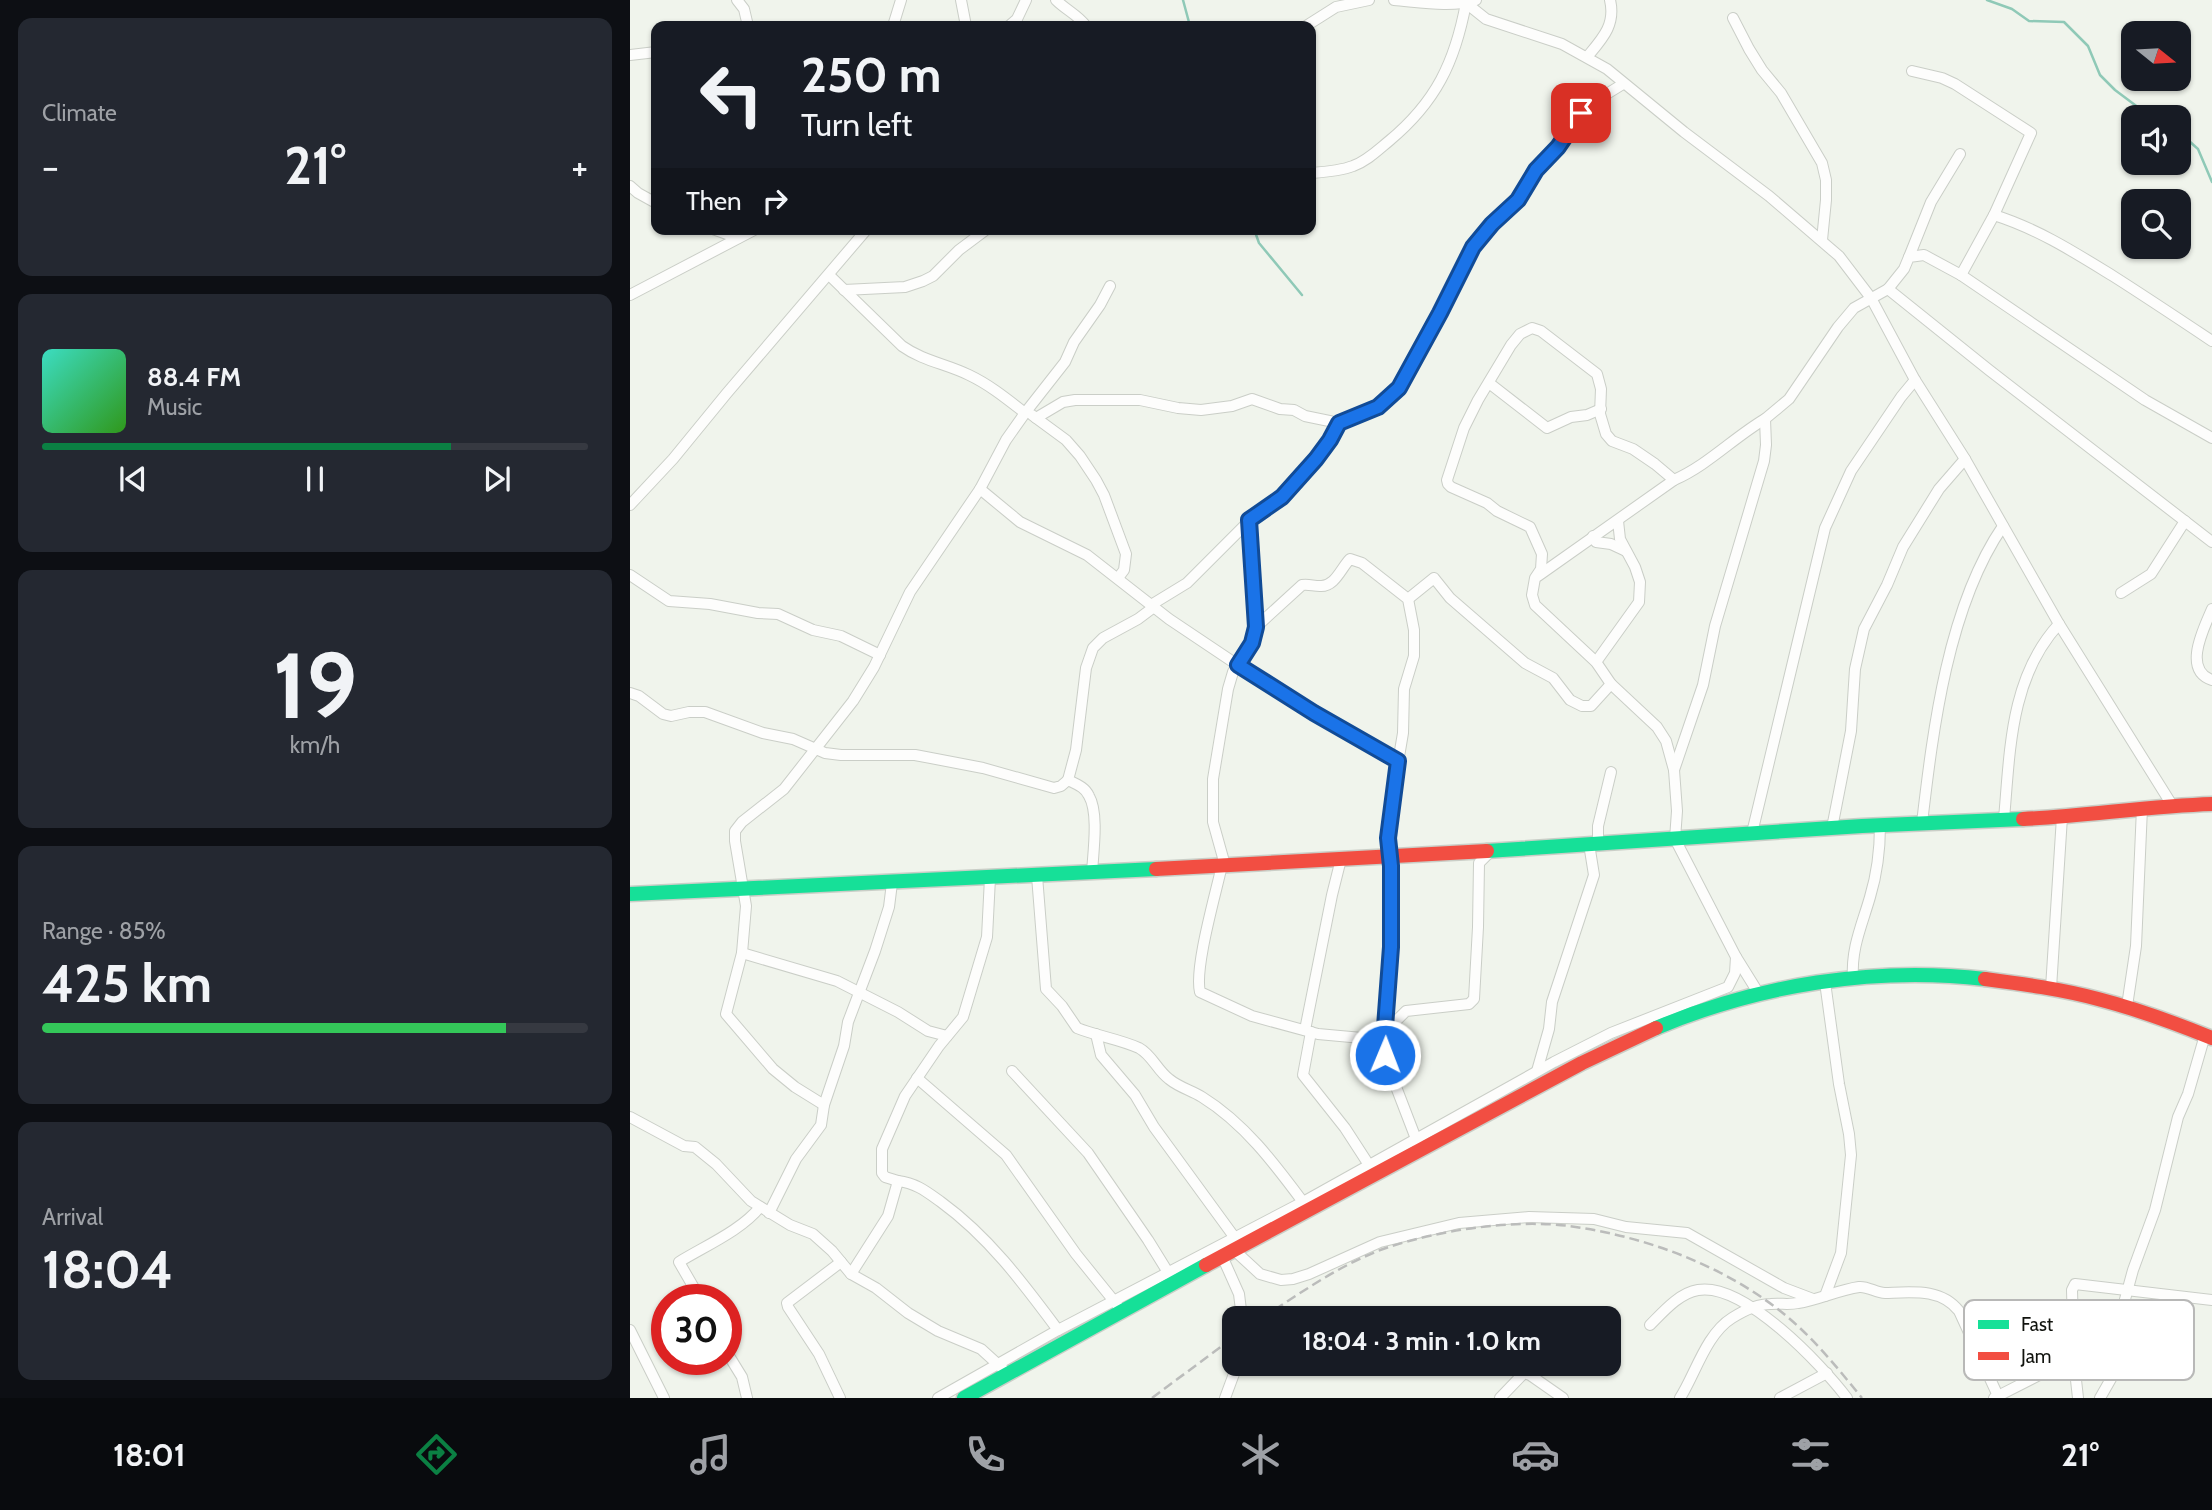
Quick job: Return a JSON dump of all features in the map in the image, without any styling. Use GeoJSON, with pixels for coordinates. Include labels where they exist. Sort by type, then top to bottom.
{"type":"FeatureCollection","features":[{"type":"Feature","properties":{"kind":"street"},"geometry":{"type":"LineString","coordinates":[[737,0],[744,9],[747,21]]}},
{"type":"Feature","properties":{"kind":"street"},"geometry":{"type":"LineString","coordinates":[[895,21],[901,0]]}},
{"type":"Feature","properties":{"kind":"street"},"geometry":{"type":"LineString","coordinates":[[961,0],[965,21]]}},
{"type":"Feature","properties":{"kind":"street"},"geometry":{"type":"LineString","coordinates":[[1014,21],[1026,0]]}},
{"type":"Feature","properties":{"kind":"street"},"geometry":{"type":"LineString","coordinates":[[1056,0],[1082,21]]}},
{"type":"Feature","properties":{"kind":"street"},"geometry":{"type":"LineString","coordinates":[[1314,21],[1336,7],[1369,0]]}},
{"type":"Feature","properties":{"kind":"street"},"geometry":{"type":"LineString","coordinates":[[1396,0],[1471,1],[1486,19],[1539,35],[1587,57],[1769,196],[1839,256],[1871,298],[1915,380],[1965,459],[2059,624],[2172,805]]}},
{"type":"Feature","properties":{"kind":"street"},"geometry":{"type":"LineString","coordinates":[[1587,57],[1609,29],[1612,12],[1610,0]]}},
{"type":"Feature","properties":{"kind":"street"},"geometry":{"type":"LineString","coordinates":[[1316,172],[1355,166],[1418,115],[1436,90],[1449,63],[1471,1]]}},
{"type":"Feature","properties":{"kind":"street"},"geometry":{"type":"LineString","coordinates":[[1733,18],[1749,49],[1781,93],[1822,163],[1826,180],[1822,240]]}},
{"type":"Feature","properties":{"kind":"street"},"geometry":{"type":"LineString","coordinates":[[630,55],[651,53]]}},
{"type":"Feature","properties":{"kind":"street"},"geometry":{"type":"LineString","coordinates":[[1912,71],[1955,84],[2031,133],[1994,215],[1961,275]]}},
{"type":"Feature","properties":{"kind":"street"},"geometry":{"type":"LineString","coordinates":[[1036,418],[1063,402],[1075,400],[1140,400],[1201,410],[1252,400],[1280,410],[1294,410],[1304,416],[1339,423],[1378,407],[1399,388],[1473,247],[1492,224],[1518,200],[1536,170],[1558,147],[1581,113],[1623,84]]}},
{"type":"Feature","properties":{"kind":"street"},"geometry":{"type":"LineString","coordinates":[[1535,578],[1674,480],[1693,472],[1789,399],[1854,308],[1888,289],[1904,269],[1931,202],[1960,153]]}},
{"type":"Feature","properties":{"kind":"street"},"geometry":{"type":"LineString","coordinates":[[633,192],[651,201]]}},
{"type":"Feature","properties":{"kind":"street"},"geometry":{"type":"LineString","coordinates":[[1994,215],[2020,223],[2052,239],[2212,341]]}},
{"type":"Feature","properties":{"kind":"street"},"geometry":{"type":"LineString","coordinates":[[728,235],[738,239]]}},
{"type":"Feature","properties":{"kind":"street"},"geometry":{"type":"LineString","coordinates":[[630,295],[745,235]]}},
{"type":"Feature","properties":{"kind":"street"},"geometry":{"type":"LineString","coordinates":[[630,505],[673,459],[862,235]]}},
{"type":"Feature","properties":{"kind":"street"},"geometry":{"type":"LineString","coordinates":[[844,290],[905,287],[923,281],[933,276],[959,250],[979,235]]}},
{"type":"Feature","properties":{"kind":"street"},"geometry":{"type":"LineString","coordinates":[[1909,257],[1924,255],[1961,275],[2145,400],[2212,438]]}},
{"type":"Feature","properties":{"kind":"street"},"geometry":{"type":"LineString","coordinates":[[829,275],[885,332],[911,352],[991,386],[1066,440],[1080,456],[1104,495],[1126,554],[1124,570],[1118,578]]}},
{"type":"Feature","properties":{"kind":"street"},"geometry":{"type":"LineString","coordinates":[[824,1105],[794,1087],[774,1069],[729,1018],[727,1009],[742,953],[746,906],[735,831],[742,822],[784,789],[853,701],[880,655],[909,592],[980,489],[1006,440],[1065,362],[1074,342],[1110,286]]}},
{"type":"Feature","properties":{"kind":"street"},"geometry":{"type":"LineString","coordinates":[[1888,289],[2212,542]]}},
{"type":"Feature","properties":{"kind":"street"},"geometry":{"type":"LineString","coordinates":[[1674,480],[1633,449],[1612,441],[1606,434],[1598,374],[1541,331],[1532,328],[1520,334],[1511,345],[1464,428],[1450,469],[1448,484],[1530,527],[1542,554],[1541,569],[1535,578],[1532,595],[1535,605],[1596,662],[1611,684],[1657,727],[1669,747],[1674,770],[1677,811],[1675,839],[1736,957],[1759,994]]}},
{"type":"Feature","properties":{"kind":"street"},"geometry":{"type":"LineString","coordinates":[[1752,832],[1831,511],[1851,471],[1915,380]]}},
{"type":"Feature","properties":{"kind":"street"},"geometry":{"type":"LineString","coordinates":[[1489,383],[1547,428],[1571,417],[1587,415],[1601,409]]}},
{"type":"Feature","properties":{"kind":"street"},"geometry":{"type":"LineString","coordinates":[[1674,770],[1703,685],[1715,626],[1764,461],[1765,419]]}},
{"type":"Feature","properties":{"kind":"street"},"geometry":{"type":"LineString","coordinates":[[630,693],[639,696],[663,714],[671,716],[705,712],[764,733],[793,739],[815,749],[841,755],[915,755],[983,768],[1054,788],[1061,786],[1068,780],[1076,750],[1086,668],[1093,648],[1103,638],[1138,619],[1187,583],[1249,520],[1282,497],[1316,459],[1339,423]]}},
{"type":"Feature","properties":{"kind":"street"},"geometry":{"type":"LineString","coordinates":[[1832,828],[1851,731],[1855,669],[1864,629],[1903,547],[1939,489],[1965,459]]}},
{"type":"Feature","properties":{"kind":"street"},"geometry":{"type":"LineString","coordinates":[[980,489],[1020,522],[1077,548],[1153,606],[1238,665],[1398,761]]}},
{"type":"Feature","properties":{"kind":"street"},"geometry":{"type":"LineString","coordinates":[[1249,520],[1256,627],[1252,643],[1238,665],[1228,689],[1213,779],[1213,822],[1223,865],[1203,951],[1199,992],[1252,1016],[1336,1037],[1384,1036],[1406,1011],[1469,1004],[1474,999],[1479,863],[1491,850]]}},
{"type":"Feature","properties":{"kind":"street"},"geometry":{"type":"LineString","coordinates":[[1596,662],[1639,602],[1640,582],[1635,566],[1620,539],[1618,521]]}},
{"type":"Feature","properties":{"kind":"street"},"geometry":{"type":"LineString","coordinates":[[2121,593],[2151,574],[2185,521]]}},
{"type":"Feature","properties":{"kind":"street"},"geometry":{"type":"LineString","coordinates":[[1922,823],[1937,713],[1955,636],[1980,566],[2003,526]]}},
{"type":"Feature","properties":{"kind":"street"},"geometry":{"type":"LineString","coordinates":[[1593,536],[1596,542],[1611,544],[1626,551]]}},
{"type":"Feature","properties":{"kind":"street"},"geometry":{"type":"LineString","coordinates":[[1256,627],[1302,585],[1328,584],[1337,577],[1350,559],[1362,563],[1408,599],[1414,630],[1414,648],[1404,689],[1403,733],[1390,810],[1388,838],[1391,947],[1384,1036],[1388,1066],[1418,1144]]}},
{"type":"Feature","properties":{"kind":"street"},"geometry":{"type":"LineString","coordinates":[[630,575],[669,601],[778,614],[813,630],[841,636],[880,655]]}},
{"type":"Feature","properties":{"kind":"street"},"geometry":{"type":"LineString","coordinates":[[1408,599],[1434,578],[1451,598],[1525,663],[1553,678],[1570,700],[1577,704],[1594,704],[1611,684]]}},
{"type":"Feature","properties":{"kind":"street"},"geometry":{"type":"LineString","coordinates":[[2212,609],[2196,654],[2202,675],[2212,680]]}},
{"type":"Feature","properties":{"kind":"street"},"geometry":{"type":"LineString","coordinates":[[2004,819],[2008,765],[2020,695],[2031,666],[2045,641],[2059,624]]}},
{"type":"Feature","properties":{"kind":"street"},"geometry":{"type":"LineString","coordinates":[[1537,1071],[1549,1029],[1552,1002],[1594,875],[1594,843],[1611,772]]}},
{"type":"Feature","properties":{"kind":"street"},"geometry":{"type":"LineString","coordinates":[[1068,780],[1080,786],[1091,799],[1094,827],[1092,873]]}},
{"type":"Feature","properties":{"kind":"street"},"geometry":{"type":"LineString","coordinates":[[630,894],[1341,859],[1752,832],[2063,817],[2172,805],[2212,804]]}},
{"type":"Feature","properties":{"kind":"street"},"geometry":{"type":"LineString","coordinates":[[2127,1006],[2136,946],[2142,808]]}},
{"type":"Feature","properties":{"kind":"street"},"geometry":{"type":"LineString","coordinates":[[2051,988],[2063,817]]}},
{"type":"Feature","properties":{"kind":"street"},"geometry":{"type":"LineString","coordinates":[[1853,978],[1853,952],[1870,897],[1880,825]]}},
{"type":"Feature","properties":{"kind":"street"},"geometry":{"type":"LineString","coordinates":[[1341,859],[1308,1031],[1303,1075],[1345,1128],[1369,1165]]}},
{"type":"Feature","properties":{"kind":"street"},"geometry":{"type":"LineString","coordinates":[[1037,876],[1046,989],[1062,1006],[1073,1025],[1145,1052],[1171,1081],[1202,1096],[1246,1131],[1303,1202]]}},
{"type":"Feature","properties":{"kind":"street"},"geometry":{"type":"LineString","coordinates":[[990,878],[987,937],[963,1017],[905,1096],[882,1149],[882,1172],[885,1177],[917,1185],[956,1213],[991,1244],[1058,1330]]}},
{"type":"Feature","properties":{"kind":"street"},"geometry":{"type":"LineString","coordinates":[[692,1284],[679,1262],[765,1210],[796,1159],[821,1125],[824,1105],[844,1046],[848,1022],[889,907],[892,883]]}},
{"type":"Feature","properties":{"kind":"street"},"geometry":{"type":"LineString","coordinates":[[742,953],[837,981],[898,1012],[928,1031],[947,1036]]}},
{"type":"Feature","properties":{"kind":"street"},"geometry":{"type":"LineString","coordinates":[[938,1398],[1003,1370],[1230,1248],[1418,1144],[1537,1071],[1611,1033],[1728,988],[1735,973],[1736,957]]}},
{"type":"Feature","properties":{"kind":"street"},"geometry":{"type":"LineString","coordinates":[[964,1398],[1058,1330],[1119,1307],[1169,1274],[1230,1248],[1369,1165],[1418,1144],[1640,1035],[1701,1010],[1759,994],[1853,978],[1947,976],[2051,988],[2127,1006],[2210,1035],[2178,1117],[2155,1210],[2126,1300]]}},
{"type":"Feature","properties":{"kind":"street"},"geometry":{"type":"LineString","coordinates":[[1825,982],[1851,1155],[1841,1253],[1825,1296]]}},
{"type":"Feature","properties":{"kind":"street"},"geometry":{"type":"LineString","coordinates":[[1096,1034],[1101,1055],[1135,1095],[1230,1248],[1260,1274],[1281,1280],[1293,1279],[1380,1242],[1459,1223],[1529,1217],[1594,1219],[1626,1227],[1686,1233],[1784,1288],[1813,1300]]}},
{"type":"Feature","properties":{"kind":"street"},"geometry":{"type":"LineString","coordinates":[[1012,1071],[1088,1153],[1169,1274]]}},
{"type":"Feature","properties":{"kind":"street"},"geometry":{"type":"LineString","coordinates":[[917,1078],[1006,1155],[1076,1254],[1119,1307]]}},
{"type":"Feature","properties":{"kind":"street"},"geometry":{"type":"LineString","coordinates":[[630,1117],[684,1146],[695,1147],[716,1164],[751,1201],[790,1225],[813,1234],[851,1274],[876,1287],[908,1313],[938,1331],[981,1349],[1003,1370]]}},
{"type":"Feature","properties":{"kind":"street"},"geometry":{"type":"LineString","coordinates":[[851,1274],[888,1216],[898,1181]]}},
{"type":"Feature","properties":{"kind":"street"},"geometry":{"type":"LineString","coordinates":[[1230,1248],[1240,1306]]}},
{"type":"Feature","properties":{"kind":"street"},"geometry":{"type":"LineString","coordinates":[[840,1398],[819,1354],[787,1303],[841,1262]]}},
{"type":"Feature","properties":{"kind":"street"},"geometry":{"type":"LineString","coordinates":[[2072,1300],[2075,1284],[2212,1300]]}},
{"type":"Feature","properties":{"kind":"street"},"geometry":{"type":"LineString","coordinates":[[1680,1398],[1697,1363],[1720,1329],[1730,1319],[1752,1307],[1813,1300],[1865,1287],[1883,1293],[1899,1291],[1941,1296],[1952,1302],[1964,1322]]}},
{"type":"Feature","properties":{"kind":"street"},"geometry":{"type":"LineString","coordinates":[[1650,1325],[1674,1303],[1696,1290],[1719,1293],[1752,1307],[1773,1321],[1827,1373],[1847,1398]]}},
{"type":"Feature","properties":{"kind":"street"},"geometry":{"type":"LineString","coordinates":[[630,1330],[664,1398]]}},
{"type":"Feature","properties":{"kind":"street"},"geometry":{"type":"LineString","coordinates":[[1500,1398],[1524,1373],[1563,1398]]}},
{"type":"Feature","properties":{"kind":"street"},"geometry":{"type":"LineString","coordinates":[[1780,1398],[1827,1373]]}},
{"type":"Feature","properties":{"kind":"street"},"geometry":{"type":"LineString","coordinates":[[740,1375],[747,1398]]}},
{"type":"Feature","properties":{"kind":"street"},"geometry":{"type":"LineString","coordinates":[[1225,1398],[1233,1376]]}},
{"type":"Feature","properties":{"kind":"street"},"geometry":{"type":"LineString","coordinates":[[1991,1380],[1999,1396],[2030,1380]]}},
{"type":"Feature","properties":{"kind":"street"},"geometry":{"type":"LineString","coordinates":[[2076,1380],[2078,1398]]}},
{"type":"Feature","properties":{"kind":"street"},"geometry":{"type":"LineString","coordinates":[[2100,1398],[2110,1380]]}},
{"type":"Feature","properties":{"kind":"waterway"},"geometry":{"type":"LineString","coordinates":[[1183,0],[1189,21]]}},
{"type":"Feature","properties":{"kind":"waterway"},"geometry":{"type":"LineString","coordinates":[[1987,0],[2012,9],[2029,21],[2064,22],[2088,46],[2100,75],[2135,105]]}},
{"type":"Feature","properties":{"kind":"waterway"},"geometry":{"type":"LineString","coordinates":[[2191,143],[2198,149],[2212,182]]}},
{"type":"Feature","properties":{"kind":"waterway"},"geometry":{"type":"LineString","coordinates":[[1256,235],[1259,243],[1302,295]]}},
{"type":"Feature","properties":{"kind":"railway"},"geometry":{"type":"LineString","coordinates":[[1281,1306],[1338,1270],[1386,1248],[1407,1242],[1453,1231],[1501,1225],[1569,1226],[1625,1237],[1680,1254],[1732,1279],[1779,1310],[1802,1330],[1862,1398]]}},
{"type":"Feature","properties":{"kind":"railway"},"geometry":{"type":"LineString","coordinates":[[1152,1398],[1222,1346]]}},
{"type":"Feature","properties":{"kind":"traffic: fast"},"geometry":{"type":"LineString","coordinates":[[1487,851],[1862,826],[2023,819]]}},
{"type":"Feature","properties":{"kind":"traffic: fast"},"geometry":{"type":"LineString","coordinates":[[630,894],[1156,869]]}},
{"type":"Feature","properties":{"kind":"traffic: fast"},"geometry":{"type":"LineString","coordinates":[[1656,1028],[1735,1000],[1817,982],[1901,975],[1985,979]]}},
{"type":"Feature","properties":{"kind":"traffic: fast"},"geometry":{"type":"LineString","coordinates":[[964,1398],[1206,1265]]}},
{"type":"Feature","properties":{"kind":"traffic: jam"},"geometry":{"type":"LineString","coordinates":[[2023,819],[2212,804]]}},
{"type":"Feature","properties":{"kind":"traffic: jam"},"geometry":{"type":"LineString","coordinates":[[1156,869],[1487,851]]}},
{"type":"Feature","properties":{"kind":"traffic: jam"},"geometry":{"type":"LineString","coordinates":[[1985,979],[2098,999],[2212,1038]]}},
{"type":"Feature","properties":{"kind":"traffic: jam"},"geometry":{"type":"LineString","coordinates":[[1206,1265],[1582,1063],[1656,1028]]}},
{"type":"Feature","properties":{"kind":"route"},"geometry":{"type":"LineString","coordinates":[[1385,1055],[1391,947],[1391,866],[1388,838],[1398,761],[1238,665],[1255,637],[1256,627],[1249,520],[1282,497],[1316,459],[1339,423],[1378,407],[1399,388],[1473,247],[1492,224],[1518,200],[1536,170],[1558,147],[1581,113]]}}]}
